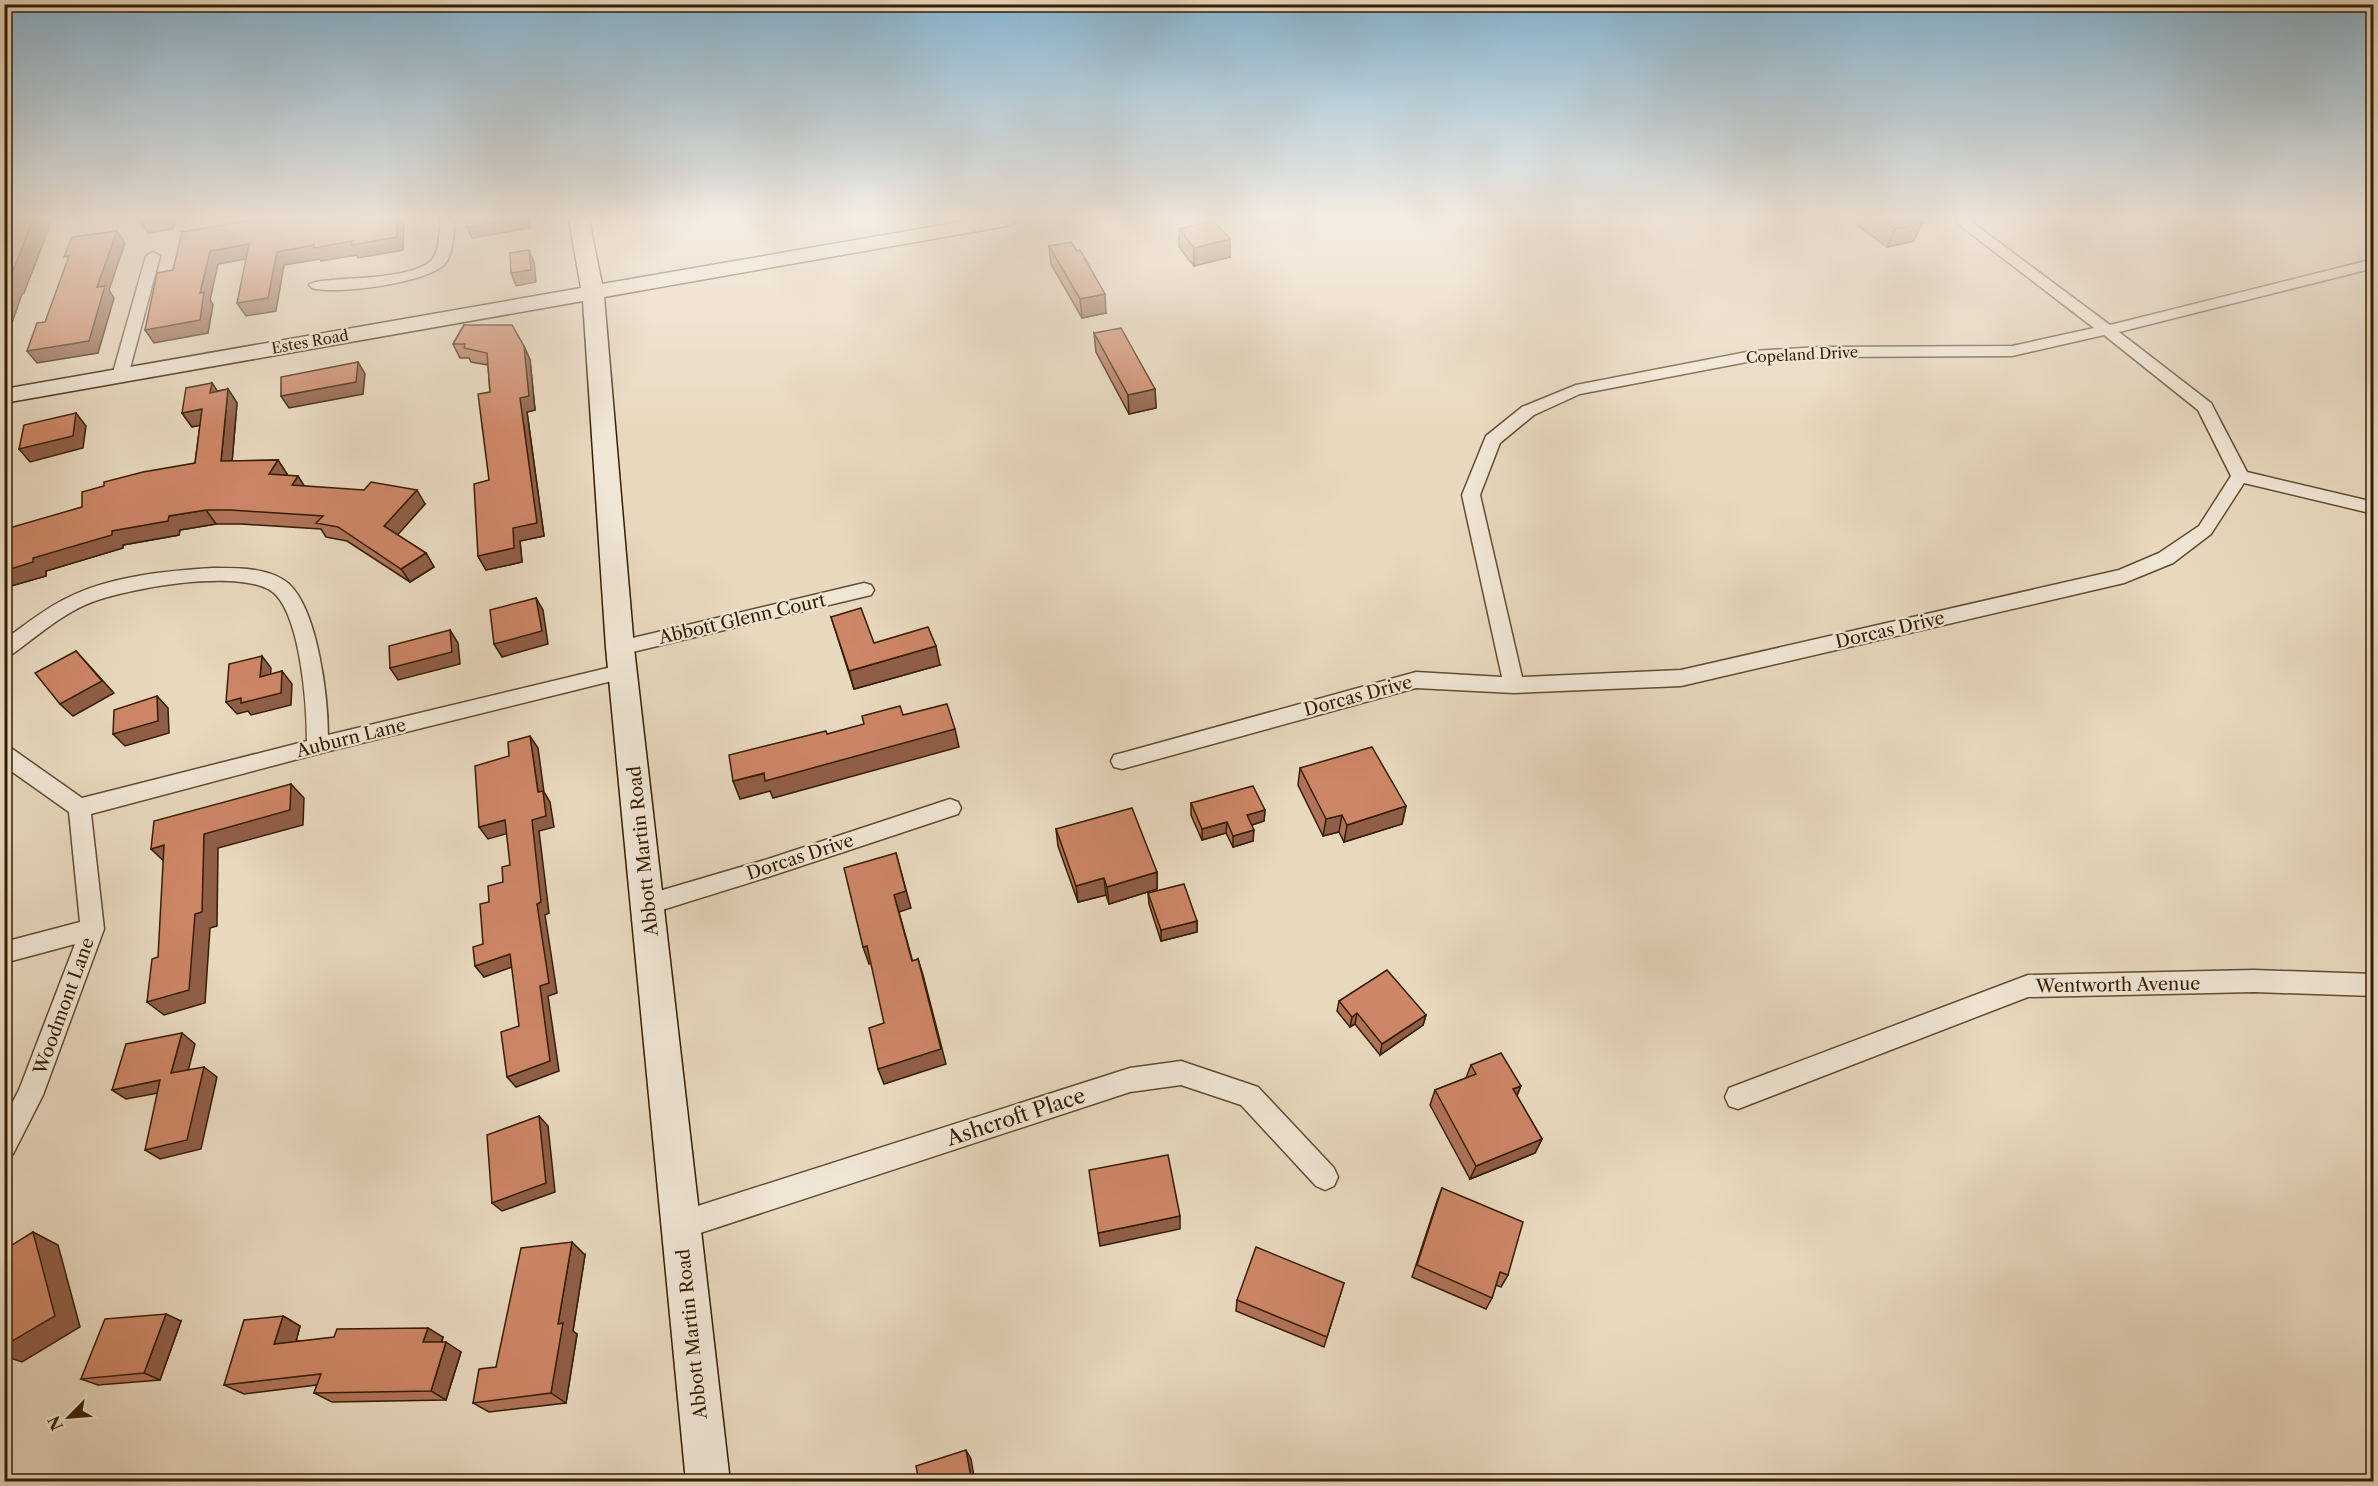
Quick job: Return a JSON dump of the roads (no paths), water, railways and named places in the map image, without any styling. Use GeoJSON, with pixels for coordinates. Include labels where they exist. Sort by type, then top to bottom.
{"type":"FeatureCollection","features":[{"type":"Feature","properties":{"kind":"main road","name":"Estes Road"},"geometry":{"type":"LineString","coordinates":[[4,396],[608,289]]}},
{"type":"Feature","properties":{"kind":"main road","name":"Abbott Martin Road"},"geometry":{"type":"LineString","coordinates":[[593,292],[622,659],[708,1482]]}},
{"type":"Feature","properties":{"kind":"street"},"geometry":{"type":"LineString","coordinates":[[120,376],[144,289]]}},
{"type":"Feature","properties":{"kind":"street"},"geometry":{"type":"LineString","coordinates":[[2053,289],[2205,407],[2240,476],[2373,508]]}},
{"type":"Feature","properties":{"kind":"street","name":"Copeland Drive"},"geometry":{"type":"LineString","coordinates":[[1514,685],[1471,495],[1492,440],[1528,411],[1576,390],[1752,356],[1821,352],[2012,351],[2268,289]]}},
{"type":"Feature","properties":{"kind":"street","name":"Dorcas Drive"},"geometry":{"type":"LineString","coordinates":[[1122,761],[1416,680],[1514,685],[1681,678],[2124,576],[2166,558],[2205,530],[2240,476]]}},
{"type":"Feature","properties":{"kind":"street"},"geometry":{"type":"LineString","coordinates":[[4,650],[80,600],[153,580],[202,574],[254,575],[281,588],[296,611],[315,687],[317,746]]}},
{"type":"Feature","properties":{"kind":"street","name":"Abbott Glenn Court"},"geometry":{"type":"LineString","coordinates":[[622,659],[864,590]]}},
{"type":"Feature","properties":{"kind":"street","name":"Auburn Lane"},"geometry":{"type":"LineString","coordinates":[[79,808],[317,746],[622,659]]}},
{"type":"Feature","properties":{"kind":"street"},"geometry":{"type":"LineString","coordinates":[[4,754],[79,808]]}},
{"type":"Feature","properties":{"kind":"street","name":"Woodmont Lane"},"geometry":{"type":"LineString","coordinates":[[4,1145],[30,1095],[92,929],[79,808]]}},
{"type":"Feature","properties":{"kind":"street","name":"Dorcas Drive"},"geometry":{"type":"LineString","coordinates":[[649,903],[768,868],[950,808]]}},
{"type":"Feature","properties":{"kind":"street"},"geometry":{"type":"LineString","coordinates":[[4,953],[92,929]]}},
{"type":"Feature","properties":{"kind":"street","name":"Wentworth Avenue"},"geometry":{"type":"LineString","coordinates":[[1738,1097],[2028,986],[2254,981],[2373,985]]}},
{"type":"Feature","properties":{"kind":"street","name":"Ashcroft Place"},"geometry":{"type":"LineString","coordinates":[[680,1226],[1130,1080],[1181,1073],[1249,1096],[1325,1177]]}}]}
